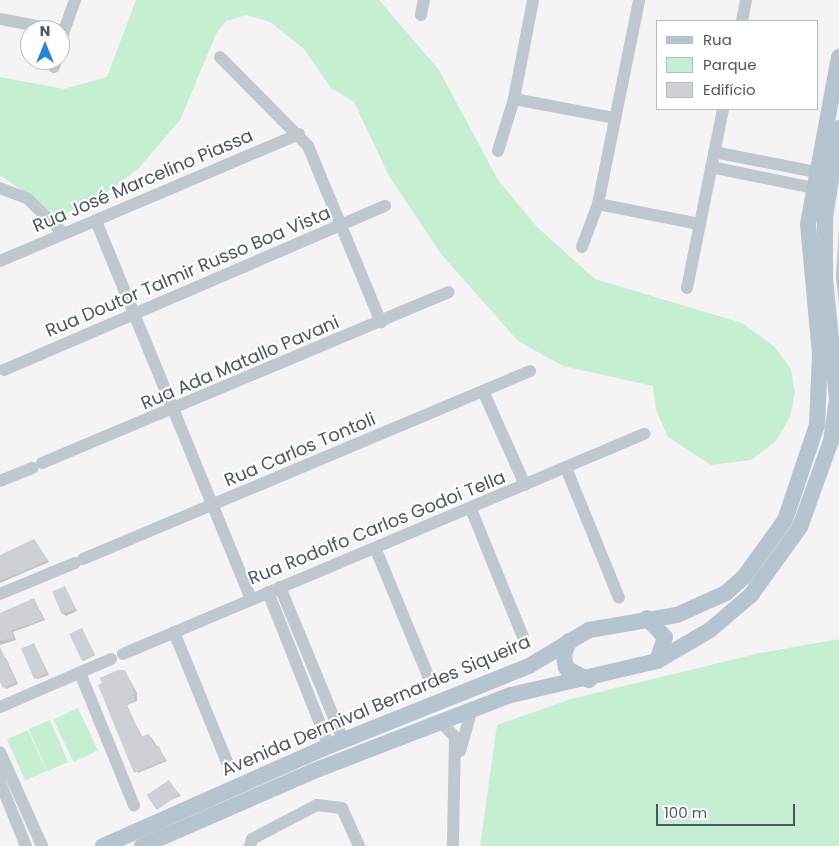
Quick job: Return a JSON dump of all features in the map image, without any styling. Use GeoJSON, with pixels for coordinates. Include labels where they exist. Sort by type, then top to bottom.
{"type":"FeatureCollection","features":[{"type":"Feature","properties":{"kind":"main road","name":"Avenida Dermival Bernardes Siqueira"},"geometry":{"type":"LineString","coordinates":[[102,846],[336,743],[529,666],[589,630],[646,618],[677,616],[704,606],[744,577],[785,520],[812,451],[820,392],[808,247],[813,188],[839,57]]}},
{"type":"Feature","properties":{"kind":"main road","name":"Avenida Dermival Bernardes Siqueira"},"geometry":{"type":"LineString","coordinates":[[142,846],[440,722],[471,712],[511,695],[590,680],[657,661],[710,630],[765,579],[792,542],[820,482],[837,399],[824,248],[828,185],[839,128]]}},
{"type":"Feature","properties":{"kind":"main road"},"geometry":{"type":"LineString","coordinates":[[646,618],[665,637],[657,661]]}},
{"type":"Feature","properties":{"kind":"main road"},"geometry":{"type":"LineString","coordinates":[[569,641],[564,655],[566,668],[590,680]]}},
{"type":"Feature","properties":{"kind":"street"},"geometry":{"type":"LineString","coordinates":[[66,20],[74,0]]}},
{"type":"Feature","properties":{"kind":"street"},"geometry":{"type":"LineString","coordinates":[[421,15],[424,0]]}},
{"type":"Feature","properties":{"kind":"street"},"geometry":{"type":"LineString","coordinates":[[498,151],[514,99],[533,0]]}},
{"type":"Feature","properties":{"kind":"street"},"geometry":{"type":"LineString","coordinates":[[582,247],[598,204],[639,0]]}},
{"type":"Feature","properties":{"kind":"street"},"geometry":{"type":"LineString","coordinates":[[742,20],[746,0]]}},
{"type":"Feature","properties":{"kind":"street"},"geometry":{"type":"LineString","coordinates":[[0,20],[20,25]]}},
{"type":"Feature","properties":{"kind":"street"},"geometry":{"type":"LineString","coordinates":[[220,57],[299,134],[316,162],[340,226],[381,322]]}},
{"type":"Feature","properties":{"kind":"street"},"geometry":{"type":"LineString","coordinates":[[514,99],[615,118]]}},
{"type":"Feature","properties":{"kind":"street"},"geometry":{"type":"LineString","coordinates":[[687,288],[723,110]]}},
{"type":"Feature","properties":{"kind":"street","name":"Rua José Marcelino Piassa"},"geometry":{"type":"LineString","coordinates":[[0,261],[299,134]]}},
{"type":"Feature","properties":{"kind":"street"},"geometry":{"type":"LineString","coordinates":[[714,152],[816,172]]}},
{"type":"Feature","properties":{"kind":"street"},"geometry":{"type":"LineString","coordinates":[[710,167],[813,188]]}},
{"type":"Feature","properties":{"kind":"street"},"geometry":{"type":"LineString","coordinates":[[0,188],[28,199],[63,233]]}},
{"type":"Feature","properties":{"kind":"street"},"geometry":{"type":"LineString","coordinates":[[598,204],[699,224]]}},
{"type":"Feature","properties":{"kind":"street","name":"Rua Doutor Talmir Russo Boa Vista"},"geometry":{"type":"LineString","coordinates":[[4,370],[385,206]]}},
{"type":"Feature","properties":{"kind":"street"},"geometry":{"type":"LineString","coordinates":[[96,221],[176,410],[251,599]]}},
{"type":"Feature","properties":{"kind":"street","name":"Rua Ada Matallo Pavani"},"geometry":{"type":"LineString","coordinates":[[0,481],[176,410],[449,292]]}},
{"type":"Feature","properties":{"kind":"street","name":"Rua Carlos Tontoli"},"geometry":{"type":"LineString","coordinates":[[0,594],[530,371]]}},
{"type":"Feature","properties":{"kind":"street"},"geometry":{"type":"LineString","coordinates":[[483,390],[525,485]]}},
{"type":"Feature","properties":{"kind":"street","name":"Rua Rodolfo Carlos Godoi Tella"},"geometry":{"type":"LineString","coordinates":[[0,707],[251,599],[376,550],[644,434]]}},
{"type":"Feature","properties":{"kind":"street"},"geometry":{"type":"LineString","coordinates":[[566,468],[619,598]]}},
{"type":"Feature","properties":{"kind":"street"},"geometry":{"type":"LineString","coordinates":[[471,509],[523,637]]}},
{"type":"Feature","properties":{"kind":"street"},"geometry":{"type":"LineString","coordinates":[[376,550],[429,678]]}},
{"type":"Feature","properties":{"kind":"street"},"geometry":{"type":"LineString","coordinates":[[280,587],[336,743]]}},
{"type":"Feature","properties":{"kind":"street"},"geometry":{"type":"LineString","coordinates":[[268,592],[336,743]]}},
{"type":"Feature","properties":{"kind":"street"},"geometry":{"type":"LineString","coordinates":[[174,632],[227,762]]}},
{"type":"Feature","properties":{"kind":"street"},"geometry":{"type":"LineString","coordinates":[[80,673],[134,805]]}},
{"type":"Feature","properties":{"kind":"street"},"geometry":{"type":"LineString","coordinates":[[456,765],[471,712]]}},
{"type":"Feature","properties":{"kind":"street"},"geometry":{"type":"LineString","coordinates":[[440,722],[455,737],[456,765],[453,846]]}},
{"type":"Feature","properties":{"kind":"street"},"geometry":{"type":"LineString","coordinates":[[1,755],[12,775],[42,846]]}},
{"type":"Feature","properties":{"kind":"street"},"geometry":{"type":"LineString","coordinates":[[1,755],[0,782],[26,846]]}},
{"type":"Feature","properties":{"kind":"street"},"geometry":{"type":"LineString","coordinates":[[0,782],[12,775]]}},
{"type":"Feature","properties":{"kind":"street"},"geometry":{"type":"LineString","coordinates":[[250,846],[252,839],[317,805],[342,808],[359,846]]}},
{"type":"Feature","properties":{"kind":"green space"},"geometry":{"type":"Polygon","coordinates":[[[136,0],[379,0],[439,70],[498,180],[537,227],[595,279],[742,323],[775,347],[791,369],[795,393],[790,417],[775,442],[751,460],[711,465],[668,437],[656,410],[653,386],[563,366],[518,341],[441,254],[389,176],[354,102],[331,88],[304,49],[270,22],[246,15],[226,21],[217,32],[180,120],[138,169],[103,195],[59,217],[0,175],[0,77],[64,89],[107,77],[136,0]]]}},
{"type":"Feature","properties":{"kind":"green space"},"geometry":{"type":"Polygon","coordinates":[[[839,639],[839,846],[480,846],[497,725],[571,699],[760,653],[839,639]]]}},
{"type":"Feature","properties":{"kind":"green space"},"geometry":{"type":"Polygon","coordinates":[[[78,708],[98,751],[73,762],[54,719],[78,708]]]}},
{"type":"Feature","properties":{"kind":"green space"},"geometry":{"type":"Polygon","coordinates":[[[50,720],[68,762],[47,771],[29,729],[50,720]]]}},
{"type":"Feature","properties":{"kind":"green space"},"geometry":{"type":"Polygon","coordinates":[[[28,730],[46,771],[25,780],[7,739],[28,730]]]}},
{"type":"Feature","properties":{"kind":"building"},"geometry":{"type":"Polygon","coordinates":[[[34,539],[48,560],[0,581],[0,555],[34,539]]]}},
{"type":"Feature","properties":{"kind":"building"},"geometry":{"type":"Polygon","coordinates":[[[65,586],[75,609],[62,614],[52,591],[65,586]]]}},
{"type":"Feature","properties":{"kind":"building"},"geometry":{"type":"Polygon","coordinates":[[[34,598],[43,619],[11,631],[14,638],[0,641],[0,613],[34,598]]]}},
{"type":"Feature","properties":{"kind":"building"},"geometry":{"type":"Polygon","coordinates":[[[82,628],[94,654],[82,660],[69,634],[82,628]]]}},
{"type":"Feature","properties":{"kind":"building"},"geometry":{"type":"Polygon","coordinates":[[[34,643],[47,673],[34,679],[21,648],[34,643]]]}},
{"type":"Feature","properties":{"kind":"building"},"geometry":{"type":"Polygon","coordinates":[[[0,647],[16,682],[3,688],[0,682],[0,647]]]}},
{"type":"Feature","properties":{"kind":"building"},"geometry":{"type":"Polygon","coordinates":[[[118,670],[125,670],[134,690],[135,700],[126,704],[141,737],[149,734],[155,747],[159,746],[165,760],[134,773],[98,685],[102,683],[100,678],[118,670]]]}},
{"type":"Feature","properties":{"kind":"building"},"geometry":{"type":"Polygon","coordinates":[[[169,780],[179,795],[157,810],[147,795],[169,780]]]}}]}
